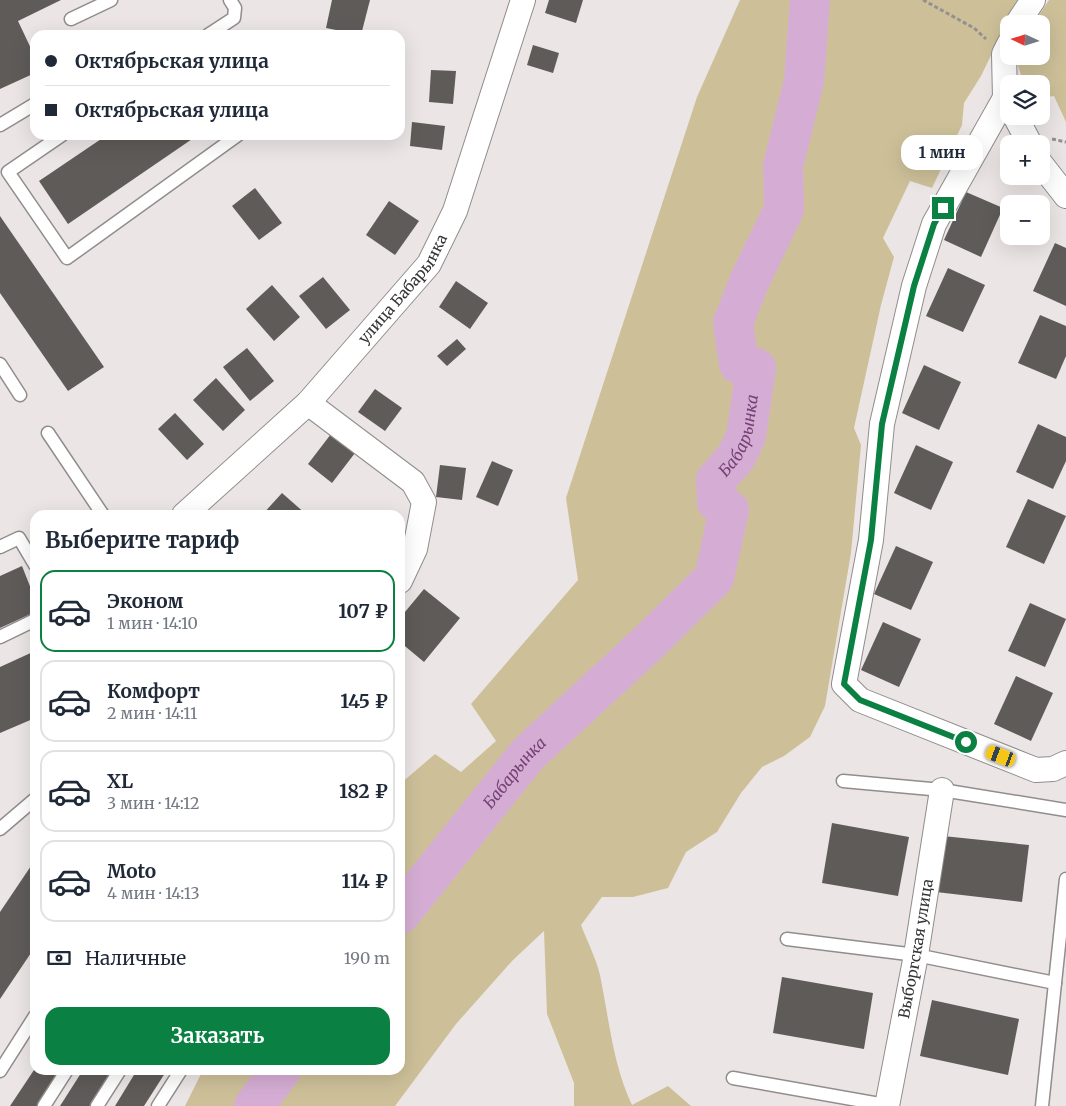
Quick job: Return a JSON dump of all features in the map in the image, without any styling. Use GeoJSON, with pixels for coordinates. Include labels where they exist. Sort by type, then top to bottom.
{"type":"FeatureCollection","features":[{"type":"Feature","properties":{"kind":"street","name":"улица Бабарынка"},"geometry":{"type":"LineString","coordinates":[[190,510],[308,403],[429,264],[455,211],[523,0]]}},
{"type":"Feature","properties":{"kind":"street"},"geometry":{"type":"LineString","coordinates":[[1024,15],[1033,0]]}},
{"type":"Feature","properties":{"kind":"street"},"geometry":{"type":"LineString","coordinates":[[1000,120],[934,224],[914,286],[882,424],[871,540],[844,684],[860,700],[1036,770],[1052,769],[1066,763]]}},
{"type":"Feature","properties":{"kind":"street"},"geometry":{"type":"LineString","coordinates":[[1050,176],[1066,196]]}},
{"type":"Feature","properties":{"kind":"street"},"geometry":{"type":"LineString","coordinates":[[308,403],[413,482],[424,502],[415,549],[405,570]]}},
{"type":"Feature","properties":{"kind":"street","name":"Выборгская улица"},"geometry":{"type":"LineString","coordinates":[[889,1106],[916,956],[942,790]]}},
{"type":"Feature","properties":{"kind":"lane"},"geometry":{"type":"LineString","coordinates":[[71,20],[111,0]]}},
{"type":"Feature","properties":{"kind":"lane"},"geometry":{"type":"LineString","coordinates":[[216,30],[234,18],[235,8],[230,0]]}},
{"type":"Feature","properties":{"kind":"lane"},"geometry":{"type":"LineString","coordinates":[[0,125],[30,107]]}},
{"type":"Feature","properties":{"kind":"lane"},"geometry":{"type":"LineString","coordinates":[[55,140],[8,172],[67,258],[231,140]]}},
{"type":"Feature","properties":{"kind":"lane"},"geometry":{"type":"LineString","coordinates":[[0,364],[20,395]]}},
{"type":"Feature","properties":{"kind":"lane"},"geometry":{"type":"LineString","coordinates":[[48,433],[100,510]]}},
{"type":"Feature","properties":{"kind":"lane"},"geometry":{"type":"LineString","coordinates":[[0,547],[19,538],[30,557]]}},
{"type":"Feature","properties":{"kind":"lane"},"geometry":{"type":"LineString","coordinates":[[0,637],[30,622]]}},
{"type":"Feature","properties":{"kind":"lane"},"geometry":{"type":"LineString","coordinates":[[843,781],[942,790],[1066,810]]}},
{"type":"Feature","properties":{"kind":"lane"},"geometry":{"type":"LineString","coordinates":[[0,829],[30,803]]}},
{"type":"Feature","properties":{"kind":"lane"},"geometry":{"type":"LineString","coordinates":[[1042,1106],[1066,879]]}},
{"type":"Feature","properties":{"kind":"lane"},"geometry":{"type":"LineString","coordinates":[[787,939],[916,956],[1055,983]]}},
{"type":"Feature","properties":{"kind":"lane"},"geometry":{"type":"LineString","coordinates":[[0,1071],[30,1024]]}},
{"type":"Feature","properties":{"kind":"lane"},"geometry":{"type":"LineString","coordinates":[[44,1106],[64,1075]]}},
{"type":"Feature","properties":{"kind":"lane"},"geometry":{"type":"LineString","coordinates":[[98,1106],[117,1075]]}},
{"type":"Feature","properties":{"kind":"lane"},"geometry":{"type":"LineString","coordinates":[[158,1106],[177,1075]]}},
{"type":"Feature","properties":{"kind":"lane"},"geometry":{"type":"LineString","coordinates":[[733,1078],[889,1106]]}},
{"type":"Feature","properties":{"kind":"path"},"geometry":{"type":"LineString","coordinates":[[924,1],[974,28],[1000,45]]}},
{"type":"Feature","properties":{"kind":"shaded area"},"geometry":{"type":"Polygon","coordinates":[[[740,0],[1018,0],[1011,15],[1000,15],[1000,37],[981,76],[964,103],[962,125],[932,188],[910,181],[883,238],[894,257],[881,305],[854,428],[861,445],[851,553],[825,706],[810,737],[784,756],[762,767],[741,793],[717,832],[686,852],[668,888],[633,897],[602,897],[581,925],[600,975],[612,1042],[620,1074],[632,1105],[668,1086],[691,1106],[574,1106],[574,1083],[547,1014],[544,931],[513,960],[456,1024],[395,1106],[185,1106],[200,1075],[405,1075],[405,780],[435,754],[461,772],[496,741],[471,704],[578,580],[566,498],[697,97],[740,0]]]}},
{"type":"Feature","properties":{"kind":"shaded area"},"geometry":{"type":"Polygon","coordinates":[[[1049,0],[1066,0],[1066,122],[1054,96],[1050,97],[1050,75],[1021,75],[1018,66],[1050,65],[1050,15],[1039,15],[1049,0]]]}},
{"type":"Feature","properties":{"kind":"building"},"geometry":{"type":"Polygon","coordinates":[[[0,0],[61,0],[18,21],[30,46],[30,75],[0,89],[0,0]]]}},
{"type":"Feature","properties":{"kind":"building"},"geometry":{"type":"Polygon","coordinates":[[[332,0],[370,0],[362,30],[326,28],[332,0]]]}},
{"type":"Feature","properties":{"kind":"building"},"geometry":{"type":"Polygon","coordinates":[[[549,0],[583,0],[576,23],[545,13],[549,0]]]}},
{"type":"Feature","properties":{"kind":"building"},"geometry":{"type":"Polygon","coordinates":[[[533,45],[559,53],[553,73],[527,65],[533,45]]]}},
{"type":"Feature","properties":{"kind":"building"},"geometry":{"type":"Polygon","coordinates":[[[431,70],[456,71],[453,104],[429,102],[431,70]]]}},
{"type":"Feature","properties":{"kind":"building"},"geometry":{"type":"Polygon","coordinates":[[[412,122],[445,126],[442,150],[410,146],[412,122]]]}},
{"type":"Feature","properties":{"kind":"building"},"geometry":{"type":"Polygon","coordinates":[[[100,140],[191,140],[68,224],[39,181],[100,140]]]}},
{"type":"Feature","properties":{"kind":"building"},"geometry":{"type":"Polygon","coordinates":[[[255,188],[282,223],[259,240],[232,206],[255,188]]]}},
{"type":"Feature","properties":{"kind":"building"},"geometry":{"type":"Polygon","coordinates":[[[966,192],[1000,207],[1000,215],[981,257],[944,240],[966,192]]]}},
{"type":"Feature","properties":{"kind":"building"},"geometry":{"type":"Polygon","coordinates":[[[389,201],[419,221],[395,255],[366,235],[389,201]]]}},
{"type":"Feature","properties":{"kind":"building"},"geometry":{"type":"Polygon","coordinates":[[[0,216],[104,367],[68,391],[0,293],[0,216]]]}},
{"type":"Feature","properties":{"kind":"building"},"geometry":{"type":"Polygon","coordinates":[[[1055,243],[1066,248],[1066,306],[1033,291],[1055,243]]]}},
{"type":"Feature","properties":{"kind":"building"},"geometry":{"type":"Polygon","coordinates":[[[948,268],[985,285],[963,332],[926,316],[948,268]]]}},
{"type":"Feature","properties":{"kind":"building"},"geometry":{"type":"Polygon","coordinates":[[[323,277],[350,310],[326,329],[299,296],[323,277]]]}},
{"type":"Feature","properties":{"kind":"building"},"geometry":{"type":"Polygon","coordinates":[[[456,281],[488,303],[470,329],[439,307],[456,281]]]}},
{"type":"Feature","properties":{"kind":"building"},"geometry":{"type":"Polygon","coordinates":[[[272,285],[300,317],[274,341],[246,309],[272,285]]]}},
{"type":"Feature","properties":{"kind":"building"},"geometry":{"type":"Polygon","coordinates":[[[1040,315],[1066,326],[1066,356],[1056,379],[1018,363],[1040,315]]]}},
{"type":"Feature","properties":{"kind":"building"},"geometry":{"type":"Polygon","coordinates":[[[457,339],[466,349],[447,366],[437,356],[457,339]]]}},
{"type":"Feature","properties":{"kind":"building"},"geometry":{"type":"Polygon","coordinates":[[[247,348],[274,381],[250,401],[223,367],[247,348]]]}},
{"type":"Feature","properties":{"kind":"building"},"geometry":{"type":"Polygon","coordinates":[[[924,365],[961,382],[939,430],[902,413],[924,365]]]}},
{"type":"Feature","properties":{"kind":"building"},"geometry":{"type":"Polygon","coordinates":[[[216,378],[245,410],[223,431],[193,400],[216,378]]]}},
{"type":"Feature","properties":{"kind":"building"},"geometry":{"type":"Polygon","coordinates":[[[375,389],[402,408],[385,431],[358,412],[375,389]]]}},
{"type":"Feature","properties":{"kind":"building"},"geometry":{"type":"Polygon","coordinates":[[[175,413],[204,444],[187,460],[158,429],[175,413]]]}},
{"type":"Feature","properties":{"kind":"building"},"geometry":{"type":"Polygon","coordinates":[[[1038,424],[1066,437],[1066,461],[1053,489],[1016,472],[1038,424]]]}},
{"type":"Feature","properties":{"kind":"building"},"geometry":{"type":"Polygon","coordinates":[[[331,434],[355,453],[332,483],[308,464],[331,434]]]}},
{"type":"Feature","properties":{"kind":"building"},"geometry":{"type":"Polygon","coordinates":[[[916,445],[953,462],[931,510],[894,493],[916,445]]]}},
{"type":"Feature","properties":{"kind":"building"},"geometry":{"type":"Polygon","coordinates":[[[492,461],[513,470],[498,506],[476,497],[492,461]]]}},
{"type":"Feature","properties":{"kind":"building"},"geometry":{"type":"Polygon","coordinates":[[[440,465],[466,468],[462,500],[436,497],[440,465]]]}},
{"type":"Feature","properties":{"kind":"building"},"geometry":{"type":"Polygon","coordinates":[[[282,493],[301,510],[267,510],[282,493]]]}},
{"type":"Feature","properties":{"kind":"building"},"geometry":{"type":"Polygon","coordinates":[[[1028,499],[1066,516],[1044,564],[1006,547],[1028,499]]]}},
{"type":"Feature","properties":{"kind":"building"},"geometry":{"type":"Polygon","coordinates":[[[896,546],[933,562],[911,610],[874,594],[896,546]]]}},
{"type":"Feature","properties":{"kind":"building"},"geometry":{"type":"Polygon","coordinates":[[[22,566],[30,586],[30,614],[0,628],[0,576],[22,566]]]}},
{"type":"Feature","properties":{"kind":"building"},"geometry":{"type":"Polygon","coordinates":[[[424,589],[460,618],[424,662],[405,646],[405,612],[424,589]]]}},
{"type":"Feature","properties":{"kind":"building"},"geometry":{"type":"Polygon","coordinates":[[[1030,603],[1066,619],[1045,667],[1008,651],[1030,603]]]}},
{"type":"Feature","properties":{"kind":"building"},"geometry":{"type":"Polygon","coordinates":[[[883,622],[921,639],[899,687],[861,670],[883,622]]]}},
{"type":"Feature","properties":{"kind":"building"},"geometry":{"type":"Polygon","coordinates":[[[30,653],[30,720],[0,733],[0,667],[30,653]]]}},
{"type":"Feature","properties":{"kind":"building"},"geometry":{"type":"Polygon","coordinates":[[[1016,676],[1053,693],[1031,741],[994,724],[1016,676]]]}},
{"type":"Feature","properties":{"kind":"building"},"geometry":{"type":"Polygon","coordinates":[[[832,823],[909,837],[898,896],[822,883],[832,823]]]}},
{"type":"Feature","properties":{"kind":"building"},"geometry":{"type":"Polygon","coordinates":[[[943,836],[1029,845],[1022,902],[936,892],[943,836]]]}},
{"type":"Feature","properties":{"kind":"building"},"geometry":{"type":"Polygon","coordinates":[[[30,867],[30,954],[0,999],[0,912],[30,867]]]}},
{"type":"Feature","properties":{"kind":"building"},"geometry":{"type":"Polygon","coordinates":[[[782,977],[873,993],[864,1049],[773,1033],[782,977]]]}},
{"type":"Feature","properties":{"kind":"building"},"geometry":{"type":"Polygon","coordinates":[[[932,1000],[1019,1019],[1008,1075],[920,1056],[932,1000]]]}},
{"type":"Feature","properties":{"kind":"building"},"geometry":{"type":"Polygon","coordinates":[[[31,1075],[57,1075],[37,1106],[10,1106],[31,1075]]]}},
{"type":"Feature","properties":{"kind":"building"},"geometry":{"type":"Polygon","coordinates":[[[80,1075],[110,1075],[90,1106],[60,1106],[80,1075]]]}},
{"type":"Feature","properties":{"kind":"building"},"geometry":{"type":"Polygon","coordinates":[[[134,1075],[164,1075],[144,1106],[115,1106],[134,1075]]]}},
{"type":"Feature","properties":{"kind":"waterway","name":"Бабарынка"},"geometry":{"type":"LineString","coordinates":[[405,908],[528,754],[648,643],[714,578],[729,510],[717,502],[716,480],[736,457],[746,436],[756,368],[739,364],[733,323],[749,282],[784,209],[783,166],[804,81],[810,0]]}},
{"type":"Feature","properties":{"kind":"waterway","name":"Бабарынка"},"geometry":{"type":"LineString","coordinates":[[254,1106],[277,1075]]}},
{"type":"Feature","properties":{"kind":"route"},"geometry":{"type":"LineString","coordinates":[[943,208],[934,224],[914,286],[882,424],[871,540],[844,684],[860,700],[966,742]]}}]}
